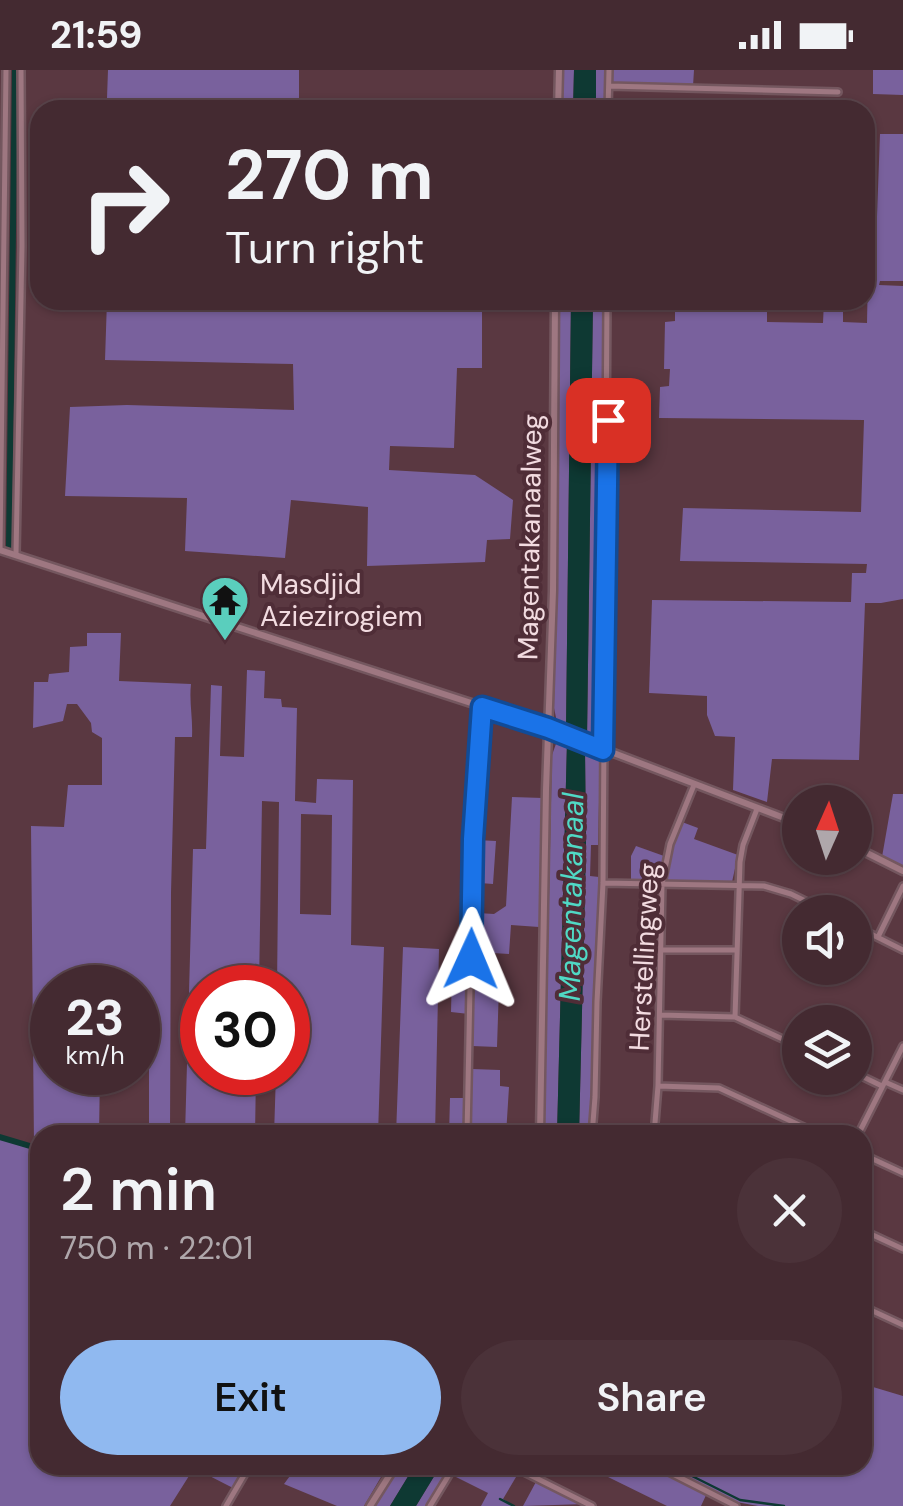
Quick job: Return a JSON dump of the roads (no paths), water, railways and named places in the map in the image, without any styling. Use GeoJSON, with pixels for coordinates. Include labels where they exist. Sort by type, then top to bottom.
{"type":"FeatureCollection","features":[{"type":"Feature","properties":{"kind":"street"},"geometry":{"type":"LineString","coordinates":[[6,70],[0,550],[548,728],[782,818]]}},
{"type":"Feature","properties":{"kind":"street"},"geometry":{"type":"LineString","coordinates":[[16,555],[21,70]]}},
{"type":"Feature","properties":{"kind":"street"},"geometry":{"type":"LineString","coordinates":[[558,70],[558,100]]}},
{"type":"Feature","properties":{"kind":"street"},"geometry":{"type":"LineString","coordinates":[[608,100],[609,70]]}},
{"type":"Feature","properties":{"kind":"street"},"geometry":{"type":"LineString","coordinates":[[609,86],[838,92]]}},
{"type":"Feature","properties":{"kind":"street","name":"Magentakanaalweg"},"geometry":{"type":"LineString","coordinates":[[540,1125],[555,310]]}},
{"type":"Feature","properties":{"kind":"street"},"geometry":{"type":"LineString","coordinates":[[593,1125],[603,883],[607,310]]}},
{"type":"Feature","properties":{"kind":"street"},"geometry":{"type":"LineString","coordinates":[[467,1125],[473,839],[482,707]]}},
{"type":"Feature","properties":{"kind":"street","name":"Herstellingweg"},"geometry":{"type":"LineString","coordinates":[[655,1125],[662,884],[670,844],[694,784]]}},
{"type":"Feature","properties":{"kind":"street"},"geometry":{"type":"LineString","coordinates":[[735,1017],[740,862],[757,809]]}},
{"type":"Feature","properties":{"kind":"street"},"geometry":{"type":"LineString","coordinates":[[872,856],[903,871]]}},
{"type":"Feature","properties":{"kind":"street"},"geometry":{"type":"LineString","coordinates":[[603,883],[739,885],[778,889],[791,895]]}},
{"type":"Feature","properties":{"kind":"street"},"geometry":{"type":"LineString","coordinates":[[878,937],[903,886]]}},
{"type":"Feature","properties":{"kind":"street"},"geometry":{"type":"LineString","coordinates":[[872,934],[903,950]]}},
{"type":"Feature","properties":{"kind":"street"},"geometry":{"type":"LineString","coordinates":[[661,950],[738,950]]}},
{"type":"Feature","properties":{"kind":"street"},"geometry":{"type":"LineString","coordinates":[[660,1015],[735,1017],[782,1039]]}},
{"type":"Feature","properties":{"kind":"street"},"geometry":{"type":"LineString","coordinates":[[863,1125],[903,1046]]}},
{"type":"Feature","properties":{"kind":"street"},"geometry":{"type":"LineString","coordinates":[[872,1079],[903,1090]]}},
{"type":"Feature","properties":{"kind":"street"},"geometry":{"type":"LineString","coordinates":[[658,1086],[720,1088],[800,1125]]}},
{"type":"Feature","properties":{"kind":"street"},"geometry":{"type":"LineString","coordinates":[[872,1159],[903,1173]]}},
{"type":"Feature","properties":{"kind":"street"},"geometry":{"type":"LineString","coordinates":[[872,1235],[903,1249]]}},
{"type":"Feature","properties":{"kind":"street"},"geometry":{"type":"LineString","coordinates":[[872,1311],[903,1325]]}},
{"type":"Feature","properties":{"kind":"street"},"geometry":{"type":"LineString","coordinates":[[226,1506],[244,1475]]}},
{"type":"Feature","properties":{"kind":"street"},"geometry":{"type":"LineString","coordinates":[[370,1506],[390,1475]]}},
{"type":"Feature","properties":{"kind":"street"},"geometry":{"type":"LineString","coordinates":[[430,1506],[450,1475]]}},
{"type":"Feature","properties":{"kind":"street"},"geometry":{"type":"LineString","coordinates":[[530,1475],[592,1506]]}},
{"type":"Feature","properties":{"kind":"street"},"geometry":{"type":"LineString","coordinates":[[674,1475],[736,1506]]}},
{"type":"Feature","properties":{"kind":"water"},"geometry":{"type":"Polygon","coordinates":[[[574,70],[596,70],[596,100],[573,100],[574,70]]]}},
{"type":"Feature","properties":{"kind":"water"},"geometry":{"type":"Polygon","coordinates":[[[571,310],[593,310],[587,738],[566,730],[571,310]]]}},
{"type":"Feature","properties":{"kind":"water","name":"Magentakanaal"},"geometry":{"type":"Polygon","coordinates":[[[567,742],[585,750],[579,1125],[557,1125],[567,742]]]}},
{"type":"Feature","properties":{"kind":"water"},"geometry":{"type":"Polygon","coordinates":[[[409,1475],[435,1475],[416,1506],[390,1506],[409,1475]]]}},
{"type":"Feature","properties":{"kind":"waterway"},"geometry":{"type":"LineString","coordinates":[[9,547],[15,70]]}},
{"type":"Feature","properties":{"kind":"waterway"},"geometry":{"type":"LineString","coordinates":[[0,1137],[30,1146]]}},
{"type":"Feature","properties":{"kind":"waterway"},"geometry":{"type":"LineString","coordinates":[[690,1475],[740,1500],[784,1506]]}},
{"type":"Feature","properties":{"kind":"waterway"},"geometry":{"type":"LineString","coordinates":[[500,1499],[514,1506]]}},
{"type":"Feature","properties":{"kind":"place","name":"Masdjid Aziezirogiem"},"geometry":{"type":"Point","coordinates":[225,642]}}]}
